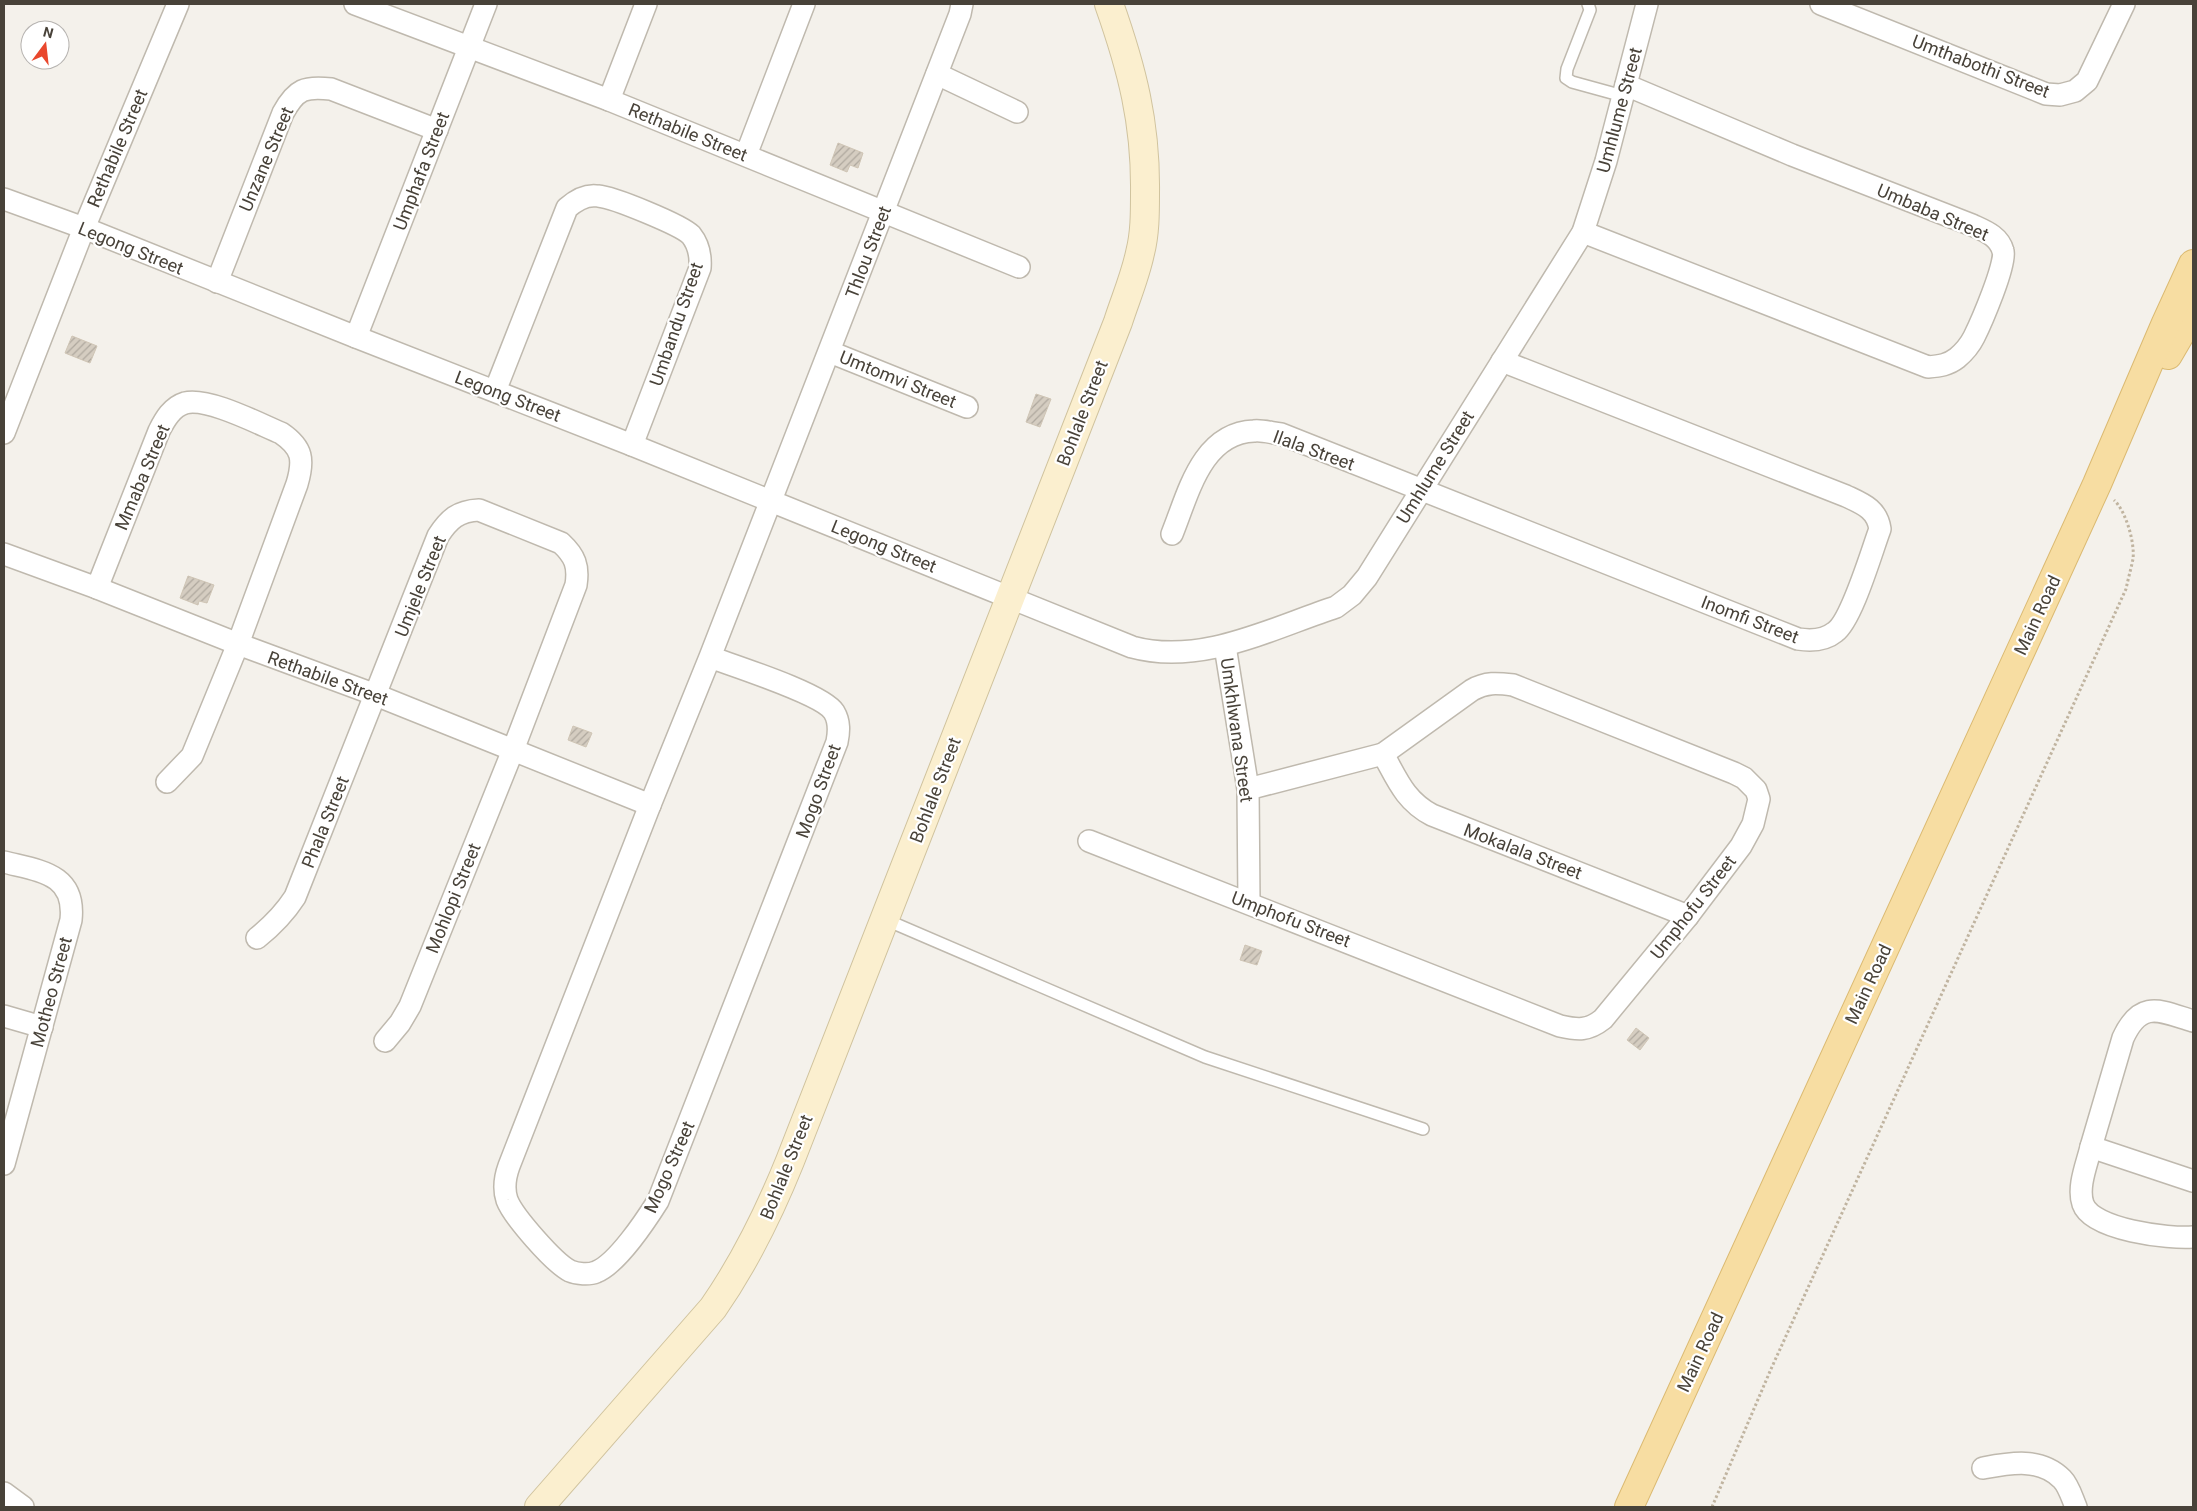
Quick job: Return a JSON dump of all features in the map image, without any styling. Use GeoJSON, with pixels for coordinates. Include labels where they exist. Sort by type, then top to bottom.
{"type":"FeatureCollection","features":[{"type":"Feature","properties":{"kind":"main road","name":"Main Road"},"geometry":{"type":"LineString","coordinates":[[1629,1507],[2102,472],[2193,264]]}},
{"type":"Feature","properties":{"kind":"main road","name":"Main Road"},"geometry":{"type":"LineString","coordinates":[[2102,472],[2193,312]]}},
{"type":"Feature","properties":{"kind":"street","name":"Rethabile Street"},"geometry":{"type":"LineString","coordinates":[[4,434],[84,228],[178,4]]}},
{"type":"Feature","properties":{"kind":"street","name":"Rethabile Street"},"geometry":{"type":"LineString","coordinates":[[355,4],[609,100],[1019,267]]}},
{"type":"Feature","properties":{"kind":"street","name":"Umphafa Street"},"geometry":{"type":"LineString","coordinates":[[356,337],[486,4]]}},
{"type":"Feature","properties":{"kind":"street"},"geometry":{"type":"LineString","coordinates":[[609,100],[646,4]]}},
{"type":"Feature","properties":{"kind":"street"},"geometry":{"type":"LineString","coordinates":[[746,155],[804,4]]}},
{"type":"Feature","properties":{"kind":"street","name":"Thlou Street"},"geometry":{"type":"LineString","coordinates":[[770,500],[830,352],[962,4]]}},
{"type":"Feature","properties":{"kind":"street","name":"Bohlale Street"},"geometry":{"type":"LineString","coordinates":[[539,1507],[703,1320],[734,1278],[754,1244],[772,1206],[1118,322],[1140,253],[1145,215],[1144,138],[1126,53],[1109,4]]}},
{"type":"Feature","properties":{"kind":"street","name":"Umhlume Street"},"geometry":{"type":"LineString","coordinates":[[1011,597],[1077,625],[1148,651],[1164,653],[1225,646],[1336,607],[1352,595],[1367,577],[1583,232],[1598,189],[1648,4]]}},
{"type":"Feature","properties":{"kind":"street","name":"Umthabothi Street"},"geometry":{"type":"LineString","coordinates":[[1821,4],[2046,94],[2060,95],[2075,91],[2088,81],[2124,4]]}},
{"type":"Feature","properties":{"kind":"street"},"geometry":{"type":"LineString","coordinates":[[937,74],[1017,112]]}},
{"type":"Feature","properties":{"kind":"street","name":"Unzane Street"},"geometry":{"type":"LineString","coordinates":[[217,282],[283,113],[290,101],[301,90],[314,87],[331,89],[437,130]]}},
{"type":"Feature","properties":{"kind":"street","name":"Umbaba Street"},"geometry":{"type":"LineString","coordinates":[[1583,232],[1928,367],[1949,363],[1958,357],[1973,338],[2002,267],[2003,251],[1998,240],[1992,234],[1792,154],[1624,91]]}},
{"type":"Feature","properties":{"kind":"street","name":"Umbandu Street"},"geometry":{"type":"LineString","coordinates":[[495,391],[567,208],[576,200],[586,197],[598,196],[613,199],[683,230],[696,243],[701,260],[700,268],[632,445]]}},
{"type":"Feature","properties":{"kind":"street","name":"Legong Street"},"geometry":{"type":"LineString","coordinates":[[4,199],[84,228],[1011,597]]}},
{"type":"Feature","properties":{"kind":"street","name":"Umtomvi Street"},"geometry":{"type":"LineString","coordinates":[[830,352],[967,407]]}},
{"type":"Feature","properties":{"kind":"street","name":"Inomfi Street"},"geometry":{"type":"LineString","coordinates":[[1420,490],[1798,639],[1814,641],[1835,633],[1840,628],[1849,612],[1880,529],[1879,519],[1868,507],[1846,496],[1502,361]]}},
{"type":"Feature","properties":{"kind":"street","name":"Mmaba Street"},"geometry":{"type":"LineString","coordinates":[[97,588],[166,419],[173,409],[185,403],[209,404],[282,433],[292,440],[299,450],[301,459],[297,484],[238,644],[192,756],[167,782]]}},
{"type":"Feature","properties":{"kind":"street","name":"Ilala Street"},"geometry":{"type":"LineString","coordinates":[[1172,534],[1197,473],[1213,448],[1223,440],[1254,431],[1281,434],[1420,490]]}},
{"type":"Feature","properties":{"kind":"street","name":"Mogo Street"},"geometry":{"type":"LineString","coordinates":[[710,657],[827,704],[834,711],[838,721],[837,742],[658,1201],[613,1259],[594,1273],[582,1274],[570,1271],[560,1264],[520,1222],[506,1198],[504,1183],[508,1166],[710,657],[770,500]]}},
{"type":"Feature","properties":{"kind":"street","name":"Umjele Street"},"geometry":{"type":"LineString","coordinates":[[376,695],[438,536],[455,515],[467,510],[479,510],[488,513],[561,543],[571,552],[576,561],[578,573],[576,585],[513,750]]}},
{"type":"Feature","properties":{"kind":"street","name":"Rethabile Street"},"geometry":{"type":"LineString","coordinates":[[4,554],[376,695],[650,805]]}},
{"type":"Feature","properties":{"kind":"street","name":"Umkhlwana Street"},"geometry":{"type":"LineString","coordinates":[[1225,646],[1248,789],[1249,903]]}},
{"type":"Feature","properties":{"kind":"street","name":"Umphofu Street"},"geometry":{"type":"LineString","coordinates":[[1090,841],[1560,1026],[1578,1030],[1595,1025],[1617,1004],[1688,916],[1741,846],[1754,824],[1758,799],[1756,790],[1739,776],[1513,685],[1490,683],[1482,684],[1472,690],[1383,754],[1248,789]]}},
{"type":"Feature","properties":{"kind":"street","name":"Phala Street"},"geometry":{"type":"LineString","coordinates":[[257,938],[280,918],[295,897],[376,695]]}},
{"type":"Feature","properties":{"kind":"street","name":"Mohlopi Street"},"geometry":{"type":"LineString","coordinates":[[385,1040],[400,1023],[410,1006],[513,750]]}},
{"type":"Feature","properties":{"kind":"street","name":"Mokalala Street"},"geometry":{"type":"LineString","coordinates":[[1383,754],[1409,799],[1418,808],[1688,916]]}},
{"type":"Feature","properties":{"kind":"street","name":"Motheo Street"},"geometry":{"type":"LineString","coordinates":[[4,862],[42,872],[55,878],[65,886],[71,895],[72,907],[71,920],[4,1164]]}},
{"type":"Feature","properties":{"kind":"street"},"geometry":{"type":"LineString","coordinates":[[2193,1021],[2155,1010],[2138,1016],[2132,1022],[2123,1038],[2091,1147],[2082,1195],[2086,1210],[2098,1220],[2158,1236],[2193,1237]]}},
{"type":"Feature","properties":{"kind":"street"},"geometry":{"type":"LineString","coordinates":[[4,1016],[42,1027]]}},
{"type":"Feature","properties":{"kind":"street"},"geometry":{"type":"LineString","coordinates":[[2091,1147],[2193,1181]]}},
{"type":"Feature","properties":{"kind":"street"},"geometry":{"type":"LineString","coordinates":[[1983,1468],[2023,1462],[2039,1465],[2062,1479],[2068,1487],[2076,1507]]}},
{"type":"Feature","properties":{"kind":"street"},"geometry":{"type":"LineString","coordinates":[[4,1493],[23,1507]]}},
{"type":"Feature","properties":{"kind":"lane"},"geometry":{"type":"LineString","coordinates":[[1588,4],[1590,10],[1567,69],[1566,78],[1572,82],[1624,91]]}},
{"type":"Feature","properties":{"kind":"lane"},"geometry":{"type":"LineString","coordinates":[[884,919],[1205,1057],[1423,1129]]}},
{"type":"Feature","properties":{"kind":"path"},"geometry":{"type":"LineString","coordinates":[[1712,1507],[1775,1360],[1952,975],[2010,840],[2126,590],[2134,556],[2127,522],[2102,472]]}},
{"type":"Feature","properties":{"kind":"building"},"geometry":{"type":"Polygon","coordinates":[[[838,143],[863,153],[858,168],[850,165],[847,172],[830,165],[838,143]]]}},
{"type":"Feature","properties":{"kind":"building"},"geometry":{"type":"Polygon","coordinates":[[[72,336],[97,346],[90,363],[65,353],[72,336]]]}},
{"type":"Feature","properties":{"kind":"building"},"geometry":{"type":"Polygon","coordinates":[[[1036,394],[1051,399],[1040,427],[1026,422],[1036,394]]]}},
{"type":"Feature","properties":{"kind":"building"},"geometry":{"type":"Polygon","coordinates":[[[188,576],[214,585],[207,603],[199,601],[198,605],[180,598],[188,576]]]}},
{"type":"Feature","properties":{"kind":"building"},"geometry":{"type":"Polygon","coordinates":[[[573,726],[592,733],[586,747],[568,740],[573,726]]]}},
{"type":"Feature","properties":{"kind":"building"},"geometry":{"type":"Polygon","coordinates":[[[1245,945],[1262,951],[1257,965],[1240,960],[1245,945]]]}},
{"type":"Feature","properties":{"kind":"building"},"geometry":{"type":"Polygon","coordinates":[[[1636,1028],[1649,1038],[1640,1050],[1627,1040],[1636,1028]]]}}]}
